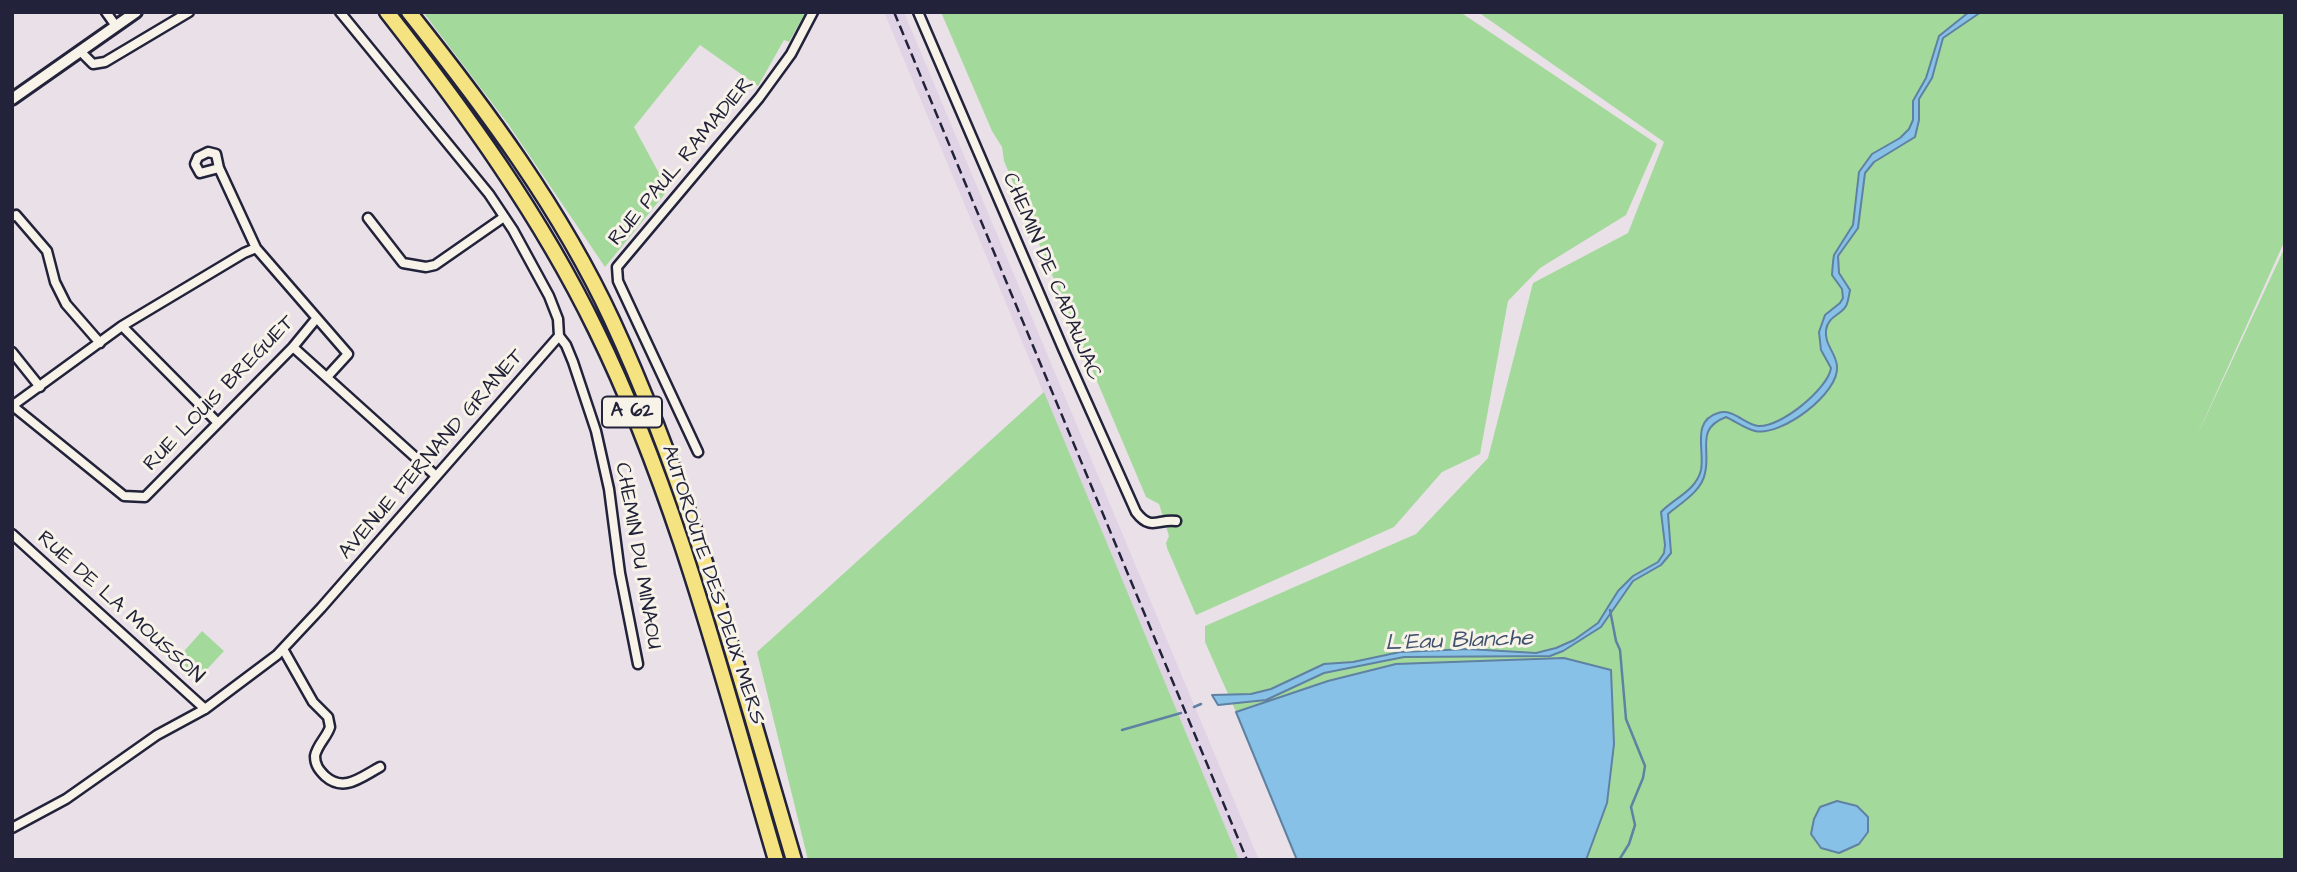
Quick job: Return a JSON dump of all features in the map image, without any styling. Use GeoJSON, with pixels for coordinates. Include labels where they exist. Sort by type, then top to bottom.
{"type":"FeatureCollection","features":[{"type":"Feature","properties":{"kind":"highway","name":"AUTOROUTE DES DEUX MERS"},"geometry":{"type":"LineString","coordinates":[[387,12],[494,154],[545,233],[596,330],[642,437],[683,552],[776,860]]}},
{"type":"Feature","properties":{"kind":"highway","name":"AUTOROUTE DES DEUX MERS"},"geometry":{"type":"LineString","coordinates":[[409,12],[506,140],[559,223],[611,318],[657,426],[686,506],[794,860]]}},
{"type":"Feature","properties":{"kind":"main road"},"geometry":{"type":"LineString","coordinates":[[12,99],[136,12]]}},
{"type":"Feature","properties":{"kind":"street"},"geometry":{"type":"LineString","coordinates":[[106,12],[116,26]]}},
{"type":"Feature","properties":{"kind":"street"},"geometry":{"type":"LineString","coordinates":[[81,51],[93,64],[106,62],[189,12]]}},
{"type":"Feature","properties":{"kind":"street"},"geometry":{"type":"LineString","coordinates":[[340,12],[489,194],[549,296],[558,319],[559,336]]}},
{"type":"Feature","properties":{"kind":"street","name":"RUE PAUL RAMADIER"},"geometry":{"type":"LineString","coordinates":[[698,452],[618,281],[617,267],[760,98],[791,54],[813,12]]}},
{"type":"Feature","properties":{"kind":"street","name":"CHEMIN DE CADAUJAC"},"geometry":{"type":"LineString","coordinates":[[918,12],[1136,512],[1150,523],[1159,524],[1169,520],[1177,522]]}},
{"type":"Feature","properties":{"kind":"street"},"geometry":{"type":"LineString","coordinates":[[219,169],[256,248],[348,354],[327,377]]}},
{"type":"Feature","properties":{"kind":"street"},"geometry":{"type":"LineString","coordinates":[[12,217],[16,215],[47,251],[55,282],[66,304],[100,343]]}},
{"type":"Feature","properties":{"kind":"street"},"geometry":{"type":"LineString","coordinates":[[368,218],[403,263],[426,267],[435,265],[504,218]]}},
{"type":"Feature","properties":{"kind":"street"},"geometry":{"type":"LineString","coordinates":[[13,406],[122,326],[256,248]]}},
{"type":"Feature","properties":{"kind":"street","name":"RUE LOUIS BREGUET"},"geometry":{"type":"LineString","coordinates":[[13,406],[124,496],[145,497],[293,347],[316,319]]}},
{"type":"Feature","properties":{"kind":"street"},"geometry":{"type":"LineString","coordinates":[[122,326],[218,422]]}},
{"type":"Feature","properties":{"kind":"street","name":"AVENUE FERNAND GRANET"},"geometry":{"type":"LineString","coordinates":[[12,828],[66,799],[149,741],[205,709],[283,649],[559,336]]}},
{"type":"Feature","properties":{"kind":"street","name":"CHEMIN DU MINAOU"},"geometry":{"type":"LineString","coordinates":[[559,336],[573,362],[596,431],[609,489],[620,573],[638,664]]}},
{"type":"Feature","properties":{"kind":"street"},"geometry":{"type":"LineString","coordinates":[[293,347],[435,475]]}},
{"type":"Feature","properties":{"kind":"street"},"geometry":{"type":"LineString","coordinates":[[12,352],[40,387]]}},
{"type":"Feature","properties":{"kind":"street","name":"RUE DE LA MOUSSON"},"geometry":{"type":"LineString","coordinates":[[13,535],[205,709]]}},
{"type":"Feature","properties":{"kind":"street"},"geometry":{"type":"LineString","coordinates":[[283,649],[313,702],[328,717],[330,727],[317,749],[317,768],[335,783],[344,785],[380,767]]}},
{"type":"Feature","properties":{"kind":"shaded area"},"geometry":{"type":"Polygon","coordinates":[[[884,12],[904,12],[1259,860],[1239,860],[884,12]]]}},
{"type":"Feature","properties":{"kind":"green space"},"geometry":{"type":"Polygon","coordinates":[[[423,12],[806,12],[789,42],[784,40],[758,86],[700,45],[634,127],[668,190],[605,267],[508,124],[423,12]]]}},
{"type":"Feature","properties":{"kind":"green space"},"geometry":{"type":"Polygon","coordinates":[[[941,12],[1460,12],[1657,144],[1626,215],[1540,268],[1508,301],[1480,454],[1442,472],[1394,527],[1196,615],[1167,548],[1169,536],[1159,504],[1146,497],[1004,161],[1002,147],[992,131],[941,12]]]}},
{"type":"Feature","properties":{"kind":"green space"},"geometry":{"type":"Polygon","coordinates":[[[1478,12],[2285,12],[2285,240],[2196,438],[2285,247],[2285,860],[1586,860],[1607,802],[1396,664],[1328,681],[1236,712],[1205,642],[1205,626],[1416,534],[1488,458],[1533,283],[1628,233],[1664,142],[1478,12]],[[1811,834],[1821,848],[1839,853],[1859,844],[1811,834]]]}},
{"type":"Feature","properties":{"kind":"green space"},"geometry":{"type":"Polygon","coordinates":[[[1044,392],[1239,860],[808,860],[757,652],[1044,392]]]}},
{"type":"Feature","properties":{"kind":"green space"},"geometry":{"type":"Polygon","coordinates":[[[202,631],[224,651],[199,678],[177,659],[202,631]]]}},
{"type":"Feature","properties":{"kind":"water"},"geometry":{"type":"Polygon","coordinates":[[[1969,12],[1981,12],[1943,38],[1932,78],[1919,99],[1919,120],[1915,137],[1874,162],[1865,173],[1858,228],[1838,256],[1839,273],[1850,290],[1846,306],[1827,325],[1827,340],[1837,366],[1829,388],[1807,411],[1779,427],[1755,431],[1726,417],[1710,427],[1706,440],[1703,479],[1690,496],[1668,514],[1671,553],[1661,565],[1633,581],[1601,627],[1550,656],[1404,657],[1324,673],[1266,700],[1218,705],[1212,695],[1251,694],[1271,689],[1324,664],[1353,662],[1400,652],[1468,649],[1536,653],[1574,640],[1598,623],[1618,591],[1633,576],[1658,562],[1664,553],[1661,512],[1690,489],[1698,477],[1705,422],[1723,412],[1734,414],[1758,426],[1778,421],[1802,406],[1828,377],[1831,368],[1821,350],[1819,332],[1825,315],[1843,298],[1842,289],[1832,275],[1833,262],[1834,255],[1853,225],[1859,172],[1872,154],[1900,138],[1909,129],[1913,120],[1913,101],[1926,78],[1939,36],[1969,12]]]}},
{"type":"Feature","properties":{"kind":"water"},"geometry":{"type":"Polygon","coordinates":[[[1564,658],[1611,670],[1614,744],[1607,803],[1586,860],[1297,860],[1236,712],[1328,681],[1396,664],[1564,658]]]}},
{"type":"Feature","properties":{"kind":"water"},"geometry":{"type":"Polygon","coordinates":[[[1837,801],[1857,806],[1868,817],[1868,832],[1859,844],[1839,853],[1821,848],[1811,834],[1820,807],[1837,801]]]}},
{"type":"Feature","properties":{"kind":"waterway","name":"L'Eau Blanche"},"geometry":{"type":"LineString","coordinates":[[1610,610],[1620,650],[1626,719],[1645,766],[1631,807],[1635,825],[1629,844],[1619,860]]}},
{"type":"Feature","properties":{"kind":"waterway","name":"L'Eau Blanche"},"geometry":{"type":"LineString","coordinates":[[1194,707],[1201,704]]}},
{"type":"Feature","properties":{"kind":"waterway","name":"L'Eau Blanche"},"geometry":{"type":"LineString","coordinates":[[1122,730],[1181,713]]}},
{"type":"Feature","properties":{"kind":"railway"},"geometry":{"type":"LineString","coordinates":[[894,12],[1247,860]]}}]}
